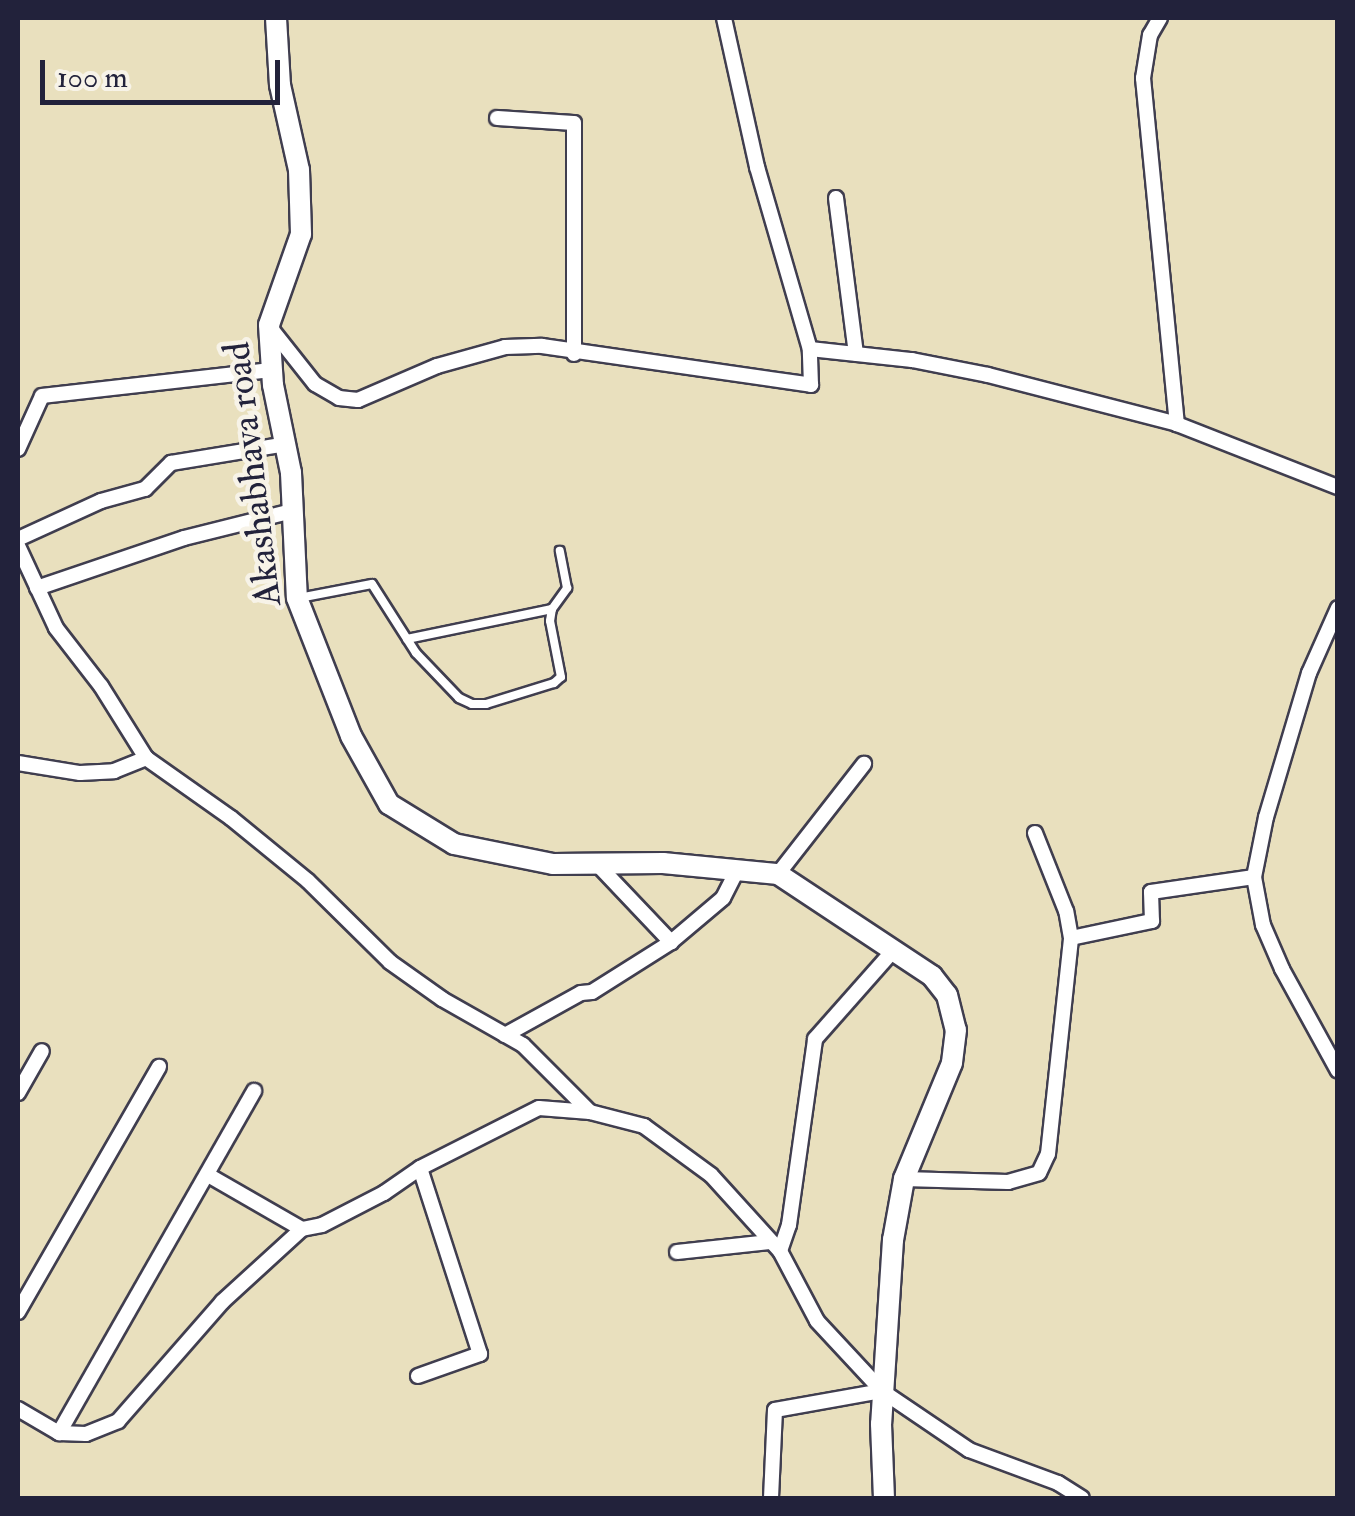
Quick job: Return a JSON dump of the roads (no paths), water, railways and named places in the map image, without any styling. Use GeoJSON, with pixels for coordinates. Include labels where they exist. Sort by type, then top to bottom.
{"type":"FeatureCollection","features":[{"type":"Feature","properties":{"kind":"street","name":"Akashabhava road"},"geometry":{"type":"LineString","coordinates":[[276,18],[280,85],[299,170],[301,234],[269,325],[271,370],[287,444],[298,598],[351,736],[390,804],[454,844],[553,864],[663,863],[778,874],[940,984],[947,995],[956,1030],[952,1063],[904,1179],[893,1240],[882,1391],[884,1498]]}},
{"type":"Feature","properties":{"kind":"street"},"geometry":{"type":"LineString","coordinates":[[269,325],[315,384],[339,398],[358,400],[438,366],[504,347],[542,346],[574,354],[811,385],[810,349],[757,167],[724,18]]}},
{"type":"Feature","properties":{"kind":"street"},"geometry":{"type":"LineString","coordinates":[[1160,18],[1147,51],[1144,92],[1177,424]]}},
{"type":"Feature","properties":{"kind":"street"},"geometry":{"type":"LineString","coordinates":[[497,118],[574,122],[574,354]]}},
{"type":"Feature","properties":{"kind":"street"},"geometry":{"type":"LineString","coordinates":[[836,198],[856,354]]}},
{"type":"Feature","properties":{"kind":"street"},"geometry":{"type":"LineString","coordinates":[[810,349],[988,375],[1177,424],[1338,488]]}},
{"type":"Feature","properties":{"kind":"street"},"geometry":{"type":"LineString","coordinates":[[18,449],[42,396],[271,370]]}},
{"type":"Feature","properties":{"kind":"street"},"geometry":{"type":"LineString","coordinates":[[287,444],[171,463],[146,489],[101,500],[18,542],[37,588],[56,628],[101,686],[146,758],[231,818],[308,880],[390,962],[523,1045],[590,1112]]}},
{"type":"Feature","properties":{"kind":"street"},"geometry":{"type":"LineString","coordinates":[[37,588],[184,538],[292,511]]}},
{"type":"Feature","properties":{"kind":"street"},"geometry":{"type":"LineString","coordinates":[[1338,608],[1309,673],[1266,817],[1254,877],[1260,913],[1282,969],[1338,1072]]}},
{"type":"Feature","properties":{"kind":"street"},"geometry":{"type":"LineString","coordinates":[[18,763],[80,773],[114,770],[146,758]]}},
{"type":"Feature","properties":{"kind":"street"},"geometry":{"type":"LineString","coordinates":[[778,874],[864,764]]}},
{"type":"Feature","properties":{"kind":"street"},"geometry":{"type":"LineString","coordinates":[[904,1179],[1008,1182],[1039,1173],[1048,1154],[1071,938],[1066,911],[1034,833]]}},
{"type":"Feature","properties":{"kind":"street"},"geometry":{"type":"LineString","coordinates":[[598,864],[671,942]]}},
{"type":"Feature","properties":{"kind":"street"},"geometry":{"type":"LineString","coordinates":[[506,1035],[581,993],[592,992],[671,942],[723,898],[737,870]]}},
{"type":"Feature","properties":{"kind":"street"},"geometry":{"type":"LineString","coordinates":[[1071,938],[1152,921],[1151,892],[1254,877]]}},
{"type":"Feature","properties":{"kind":"street"},"geometry":{"type":"LineString","coordinates":[[774,1246],[789,1225],[816,1039],[892,952]]}},
{"type":"Feature","properties":{"kind":"street"},"geometry":{"type":"LineString","coordinates":[[18,1094],[42,1051]]}},
{"type":"Feature","properties":{"kind":"street"},"geometry":{"type":"LineString","coordinates":[[18,1312],[160,1067]]}},
{"type":"Feature","properties":{"kind":"street"},"geometry":{"type":"LineString","coordinates":[[59,1433],[254,1091]]}},
{"type":"Feature","properties":{"kind":"street"},"geometry":{"type":"LineString","coordinates":[[22,1418],[59,1433],[86,1434],[118,1421],[222,1302],[302,1229],[322,1225],[384,1193],[420,1168],[540,1108],[590,1112],[644,1126],[658,1136],[711,1175],[774,1246],[817,1321],[882,1391],[969,1450],[1058,1483],[1082,1498]]}},
{"type":"Feature","properties":{"kind":"street"},"geometry":{"type":"LineString","coordinates":[[418,1376],[480,1354],[420,1168]]}},
{"type":"Feature","properties":{"kind":"street"},"geometry":{"type":"LineString","coordinates":[[208,1175],[302,1229]]}},
{"type":"Feature","properties":{"kind":"street"},"geometry":{"type":"LineString","coordinates":[[677,1252],[774,1246]]}},
{"type":"Feature","properties":{"kind":"street"},"geometry":{"type":"LineString","coordinates":[[771,1498],[774,1410],[882,1391]]}},
{"type":"Feature","properties":{"kind":"lane"},"geometry":{"type":"LineString","coordinates":[[298,598],[372,584],[407,639],[460,698],[472,704],[486,704],[554,683],[560,676],[552,610],[567,588],[560,550]]}},
{"type":"Feature","properties":{"kind":"lane"},"geometry":{"type":"LineString","coordinates":[[407,639],[552,610]]}}]}
